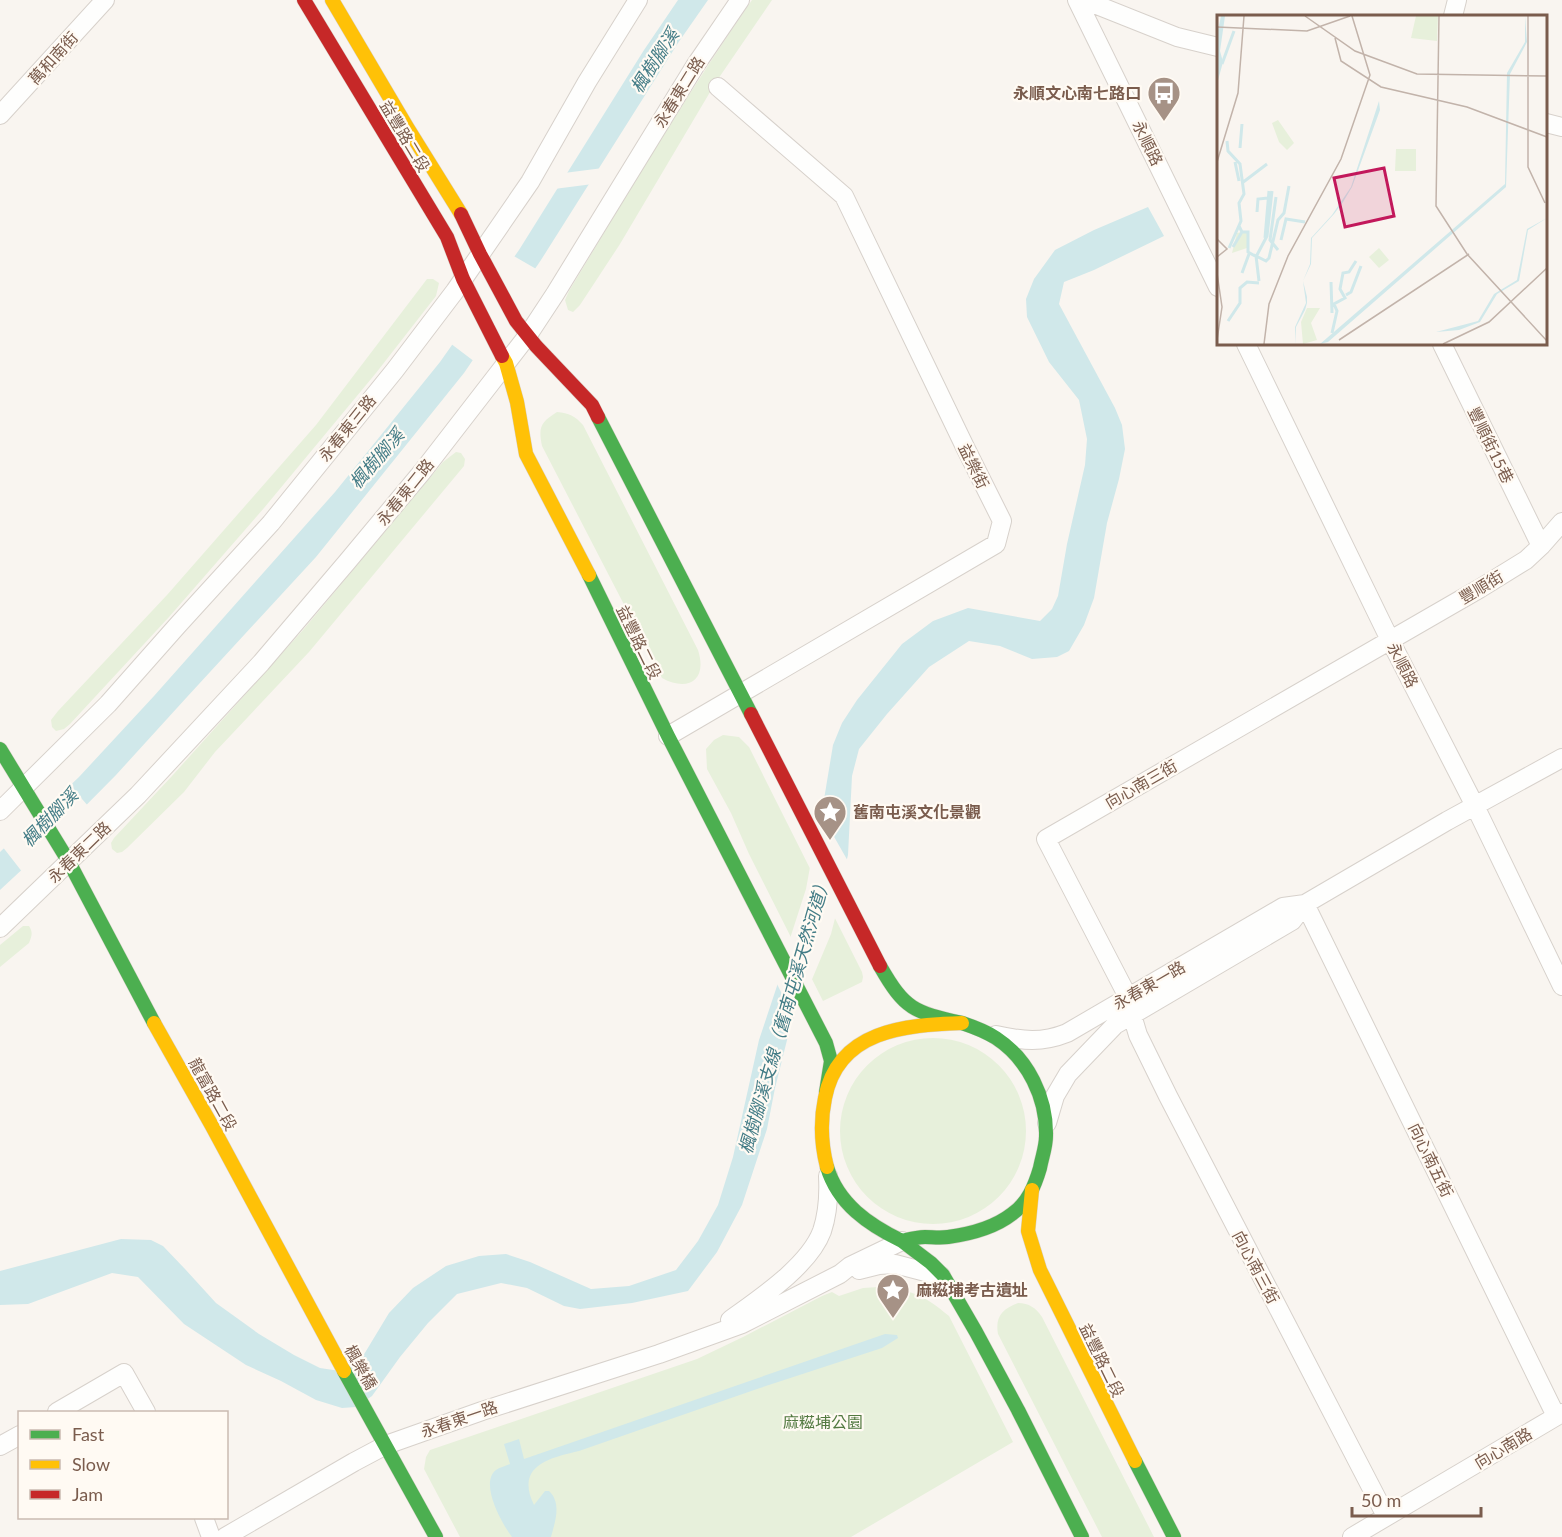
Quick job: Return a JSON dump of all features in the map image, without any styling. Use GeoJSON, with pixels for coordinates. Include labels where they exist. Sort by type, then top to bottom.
{"type":"FeatureCollection","features":[{"type":"Feature","properties":{"kind":"street","name":"萬和南街"},"geometry":{"type":"LineString","coordinates":[[0,116],[105,0]]}},
{"type":"Feature","properties":{"kind":"street","name":"益豐路二段"},"geometry":{"type":"LineString","coordinates":[[304,0],[447,237],[467,285],[506,363],[517,402],[525,454],[826,1043],[831,1061],[821,1131],[825,1158],[836,1189],[864,1221],[902,1241],[945,1277],[1018,1410],[1082,1537]]}},
{"type":"Feature","properties":{"kind":"street","name":"益豐路二段"},"geometry":{"type":"LineString","coordinates":[[332,0],[462,215],[516,321],[528,335]]}},
{"type":"Feature","properties":{"kind":"street","name":"永春東三路"},"geometry":{"type":"LineString","coordinates":[[0,811],[108,704],[271,523],[467,285],[484,261],[582,91],[638,0]]}},
{"type":"Feature","properties":{"kind":"street","name":"永春東二路"},"geometry":{"type":"LineString","coordinates":[[0,928],[138,795],[261,663],[422,472],[528,335],[695,66],[740,0]]}},
{"type":"Feature","properties":{"kind":"street","name":"永順路"},"geometry":{"type":"LineString","coordinates":[[1077,0],[1217,285]]}},
{"type":"Feature","properties":{"kind":"street"},"geometry":{"type":"LineString","coordinates":[[1084,0],[1177,37],[1217,47]]}},
{"type":"Feature","properties":{"kind":"street"},"geometry":{"type":"LineString","coordinates":[[1453,15],[1457,0]]}},
{"type":"Feature","properties":{"kind":"street","name":"益樂街"},"geometry":{"type":"LineString","coordinates":[[668,736],[996,544],[1002,521],[844,196],[718,87]]}},
{"type":"Feature","properties":{"kind":"street"},"geometry":{"type":"LineString","coordinates":[[1547,123],[1562,127]]}},
{"type":"Feature","properties":{"kind":"street"},"geometry":{"type":"LineString","coordinates":[[528,335],[592,405],[741,694]]}},
{"type":"Feature","properties":{"kind":"street","name":"永順路"},"geometry":{"type":"LineString","coordinates":[[1246,345],[1562,986]]}},
{"type":"Feature","properties":{"kind":"street","name":"豐順街15巷"},"geometry":{"type":"LineString","coordinates":[[1442,345],[1541,546]]}},
{"type":"Feature","properties":{"kind":"street","name":"豐順街"},"geometry":{"type":"LineString","coordinates":[[1390,640],[1526,560],[1562,522]]}},
{"type":"Feature","properties":{"kind":"street","name":"向心南三街"},"geometry":{"type":"LineString","coordinates":[[1128,997],[1046,839],[1390,640]]}},
{"type":"Feature","properties":{"kind":"street","name":"益豐路二段"},"geometry":{"type":"LineString","coordinates":[[741,694],[848,905],[899,996],[910,1007],[924,1014],[962,1023],[997,1038],[1014,1053],[1034,1081],[1041,1096],[1046,1136],[1033,1189],[1028,1231],[1040,1270],[1174,1537]]}},
{"type":"Feature","properties":{"kind":"street"},"geometry":{"type":"LineString","coordinates":[[0,749],[23,786]]}},
{"type":"Feature","properties":{"kind":"street","name":"永春東一路"},"geometry":{"type":"LineString","coordinates":[[987,1033],[1038,1041],[1054,1039],[1067,1033],[1283,907],[1305,904],[1562,758]]}},
{"type":"Feature","properties":{"kind":"street","name":"龍富路二段"},"geometry":{"type":"LineString","coordinates":[[23,786],[69,862],[157,1029],[328,1342]]}},
{"type":"Feature","properties":{"kind":"street","name":"永春東一路"},"geometry":{"type":"LineString","coordinates":[[1046,1126],[1055,1096],[1068,1074],[1115,1025],[1292,921],[1305,904]]}},
{"type":"Feature","properties":{"kind":"street","name":"向心南五街"},"geometry":{"type":"LineString","coordinates":[[1305,904],[1559,1414]]}},
{"type":"Feature","properties":{"kind":"street","name":"向心南三街"},"geometry":{"type":"LineString","coordinates":[[1132,1016],[1138,1035],[1168,1096],[1386,1516]]}},
{"type":"Feature","properties":{"kind":"street","name":"益豐路二段"},"geometry":{"type":"LineString","coordinates":[[826,1092],[834,1070],[858,1045],[890,1031],[910,1026],[962,1023]]}},
{"type":"Feature","properties":{"kind":"street","name":"永春東一路"},"geometry":{"type":"LineString","coordinates":[[709,1336],[765,1295],[797,1266],[812,1248],[821,1232],[827,1211],[828,1168]]}},
{"type":"Feature","properties":{"kind":"street","name":"益豐路二段"},"geometry":{"type":"LineString","coordinates":[[902,1241],[918,1237],[945,1238],[992,1225],[1017,1211],[1033,1189]]}},
{"type":"Feature","properties":{"kind":"street","name":"永春東一路"},"geometry":{"type":"LineString","coordinates":[[225,1537],[386,1445],[482,1411],[639,1361],[742,1324],[902,1241]]}},
{"type":"Feature","properties":{"kind":"street"},"geometry":{"type":"LineString","coordinates":[[840,1274],[894,1264],[945,1277]]}},
{"type":"Feature","properties":{"kind":"street","name":"楓樂橋"},"geometry":{"type":"LineString","coordinates":[[328,1342],[386,1445]]}},
{"type":"Feature","properties":{"kind":"street"},"geometry":{"type":"LineString","coordinates":[[60,1411],[124,1373],[145,1411]]}},
{"type":"Feature","properties":{"kind":"street","name":"向心南路"},"geometry":{"type":"LineString","coordinates":[[1352,1537],[1559,1414]]}},
{"type":"Feature","properties":{"kind":"street"},"geometry":{"type":"LineString","coordinates":[[0,1446],[18,1436]]}},
{"type":"Feature","properties":{"kind":"street"},"geometry":{"type":"LineString","coordinates":[[386,1445],[436,1537]]}},
{"type":"Feature","properties":{"kind":"street"},"geometry":{"type":"LineString","coordinates":[[204,1519],[211,1537]]}},
{"type":"Feature","properties":{"kind":"green space"},"geometry":{"type":"Polygon","coordinates":[[[752,0],[772,0],[716,82],[620,244],[580,305],[573,312],[568,310],[565,300],[569,291],[681,108],[752,0]]]}},
{"type":"Feature","properties":{"kind":"green space"},"geometry":{"type":"Polygon","coordinates":[[[427,279],[433,279],[439,283],[436,296],[376,373],[264,508],[169,617],[70,724],[56,731],[52,727],[51,720],[58,711],[167,595],[316,425],[427,279]]]}},
{"type":"Feature","properties":{"kind":"green space"},"geometry":{"type":"Polygon","coordinates":[[[557,412],[577,419],[583,425],[698,650],[700,669],[693,681],[680,684],[662,678],[542,446],[540,434],[542,426],[557,412]]]}},
{"type":"Feature","properties":{"kind":"green space"},"geometry":{"type":"Polygon","coordinates":[[[456,452],[461,453],[465,459],[464,466],[309,652],[215,752],[184,792],[122,852],[117,853],[112,849],[111,843],[114,838],[303,630],[443,462],[456,452]]]}},
{"type":"Feature","properties":{"kind":"green space"},"geometry":{"type":"Polygon","coordinates":[[[723,735],[739,737],[749,747],[862,972],[862,982],[823,1001],[707,769],[706,749],[714,740],[723,735]]]}},
{"type":"Feature","properties":{"kind":"green space"},"geometry":{"type":"Polygon","coordinates":[[[23,926],[29,926],[31,930],[29,943],[0,967],[0,945],[23,926]]]}},
{"type":"Feature","properties":{"kind":"green space"},"geometry":{"type":"Polygon","coordinates":[[[933,1038],[951,1039],[969,1045],[985,1053],[999,1065],[1011,1079],[1019,1095],[1025,1113],[1025,1149],[1019,1167],[1011,1183],[999,1197],[985,1209],[969,1217],[951,1223],[933,1224],[915,1223],[897,1217],[881,1209],[867,1197],[855,1183],[847,1167],[841,1149],[840,1131],[841,1113],[847,1095],[855,1079],[867,1065],[881,1053],[897,1045],[915,1039],[933,1038]]]}},
{"type":"Feature","properties":{"kind":"green space","name":"麻糍埔公園"},"geometry":{"type":"Polygon","coordinates":[[[879,1287],[917,1295],[949,1316],[1013,1442],[851,1537],[460,1537],[424,1469],[430,1450],[697,1359],[832,1292],[839,1296],[863,1288],[879,1287]]]}},
{"type":"Feature","properties":{"kind":"green space"},"geometry":{"type":"Polygon","coordinates":[[[1018,1303],[1032,1307],[1042,1317],[1154,1537],[1102,1537],[998,1334],[1001,1314],[1018,1303]]]}},
{"type":"Feature","properties":{"kind":"water","name":"楓樹腳溪"},"geometry":{"type":"Polygon","coordinates":[[[678,0],[708,0],[678,43],[541,260],[464,373],[316,557],[116,775],[0,890],[0,852],[79,777],[154,696],[335,492],[440,362],[519,250],[644,50],[678,0]]]}},
{"type":"Feature","properties":{"kind":"water","name":"楓樹腳溪支線（舊南屯溪天然河道）"},"geometry":{"type":"Polygon","coordinates":[[[1148,207],[1164,236],[1064,282],[1059,304],[1115,408],[1122,425],[1125,449],[1107,523],[1094,598],[1084,625],[1069,651],[1057,657],[1032,659],[1000,646],[969,641],[929,667],[859,749],[852,776],[848,855],[828,933],[791,1024],[767,1129],[742,1205],[717,1252],[688,1291],[632,1303],[580,1309],[564,1306],[527,1288],[501,1283],[457,1294],[428,1323],[372,1396],[356,1407],[342,1408],[316,1400],[246,1365],[184,1324],[138,1277],[112,1273],[28,1304],[0,1305],[0,1271],[121,1239],[151,1240],[163,1246],[216,1303],[259,1334],[320,1368],[340,1371],[354,1365],[363,1356],[389,1313],[413,1288],[446,1266],[479,1256],[506,1254],[591,1289],[629,1286],[676,1270],[698,1241],[718,1205],[733,1157],[759,1040],[809,890],[833,745],[842,723],[857,700],[902,644],[933,621],[968,608],[1040,621],[1052,609],[1058,596],[1085,465],[1087,439],[1079,400],[1049,362],[1027,317],[1026,299],[1034,279],[1055,250],[1148,207]]]}},
{"type":"Feature","properties":{"kind":"water"},"geometry":{"type":"Polygon","coordinates":[[[885,1334],[897,1335],[898,1338],[882,1348],[557,1457],[538,1466],[529,1481],[529,1492],[534,1505],[545,1491],[549,1491],[553,1496],[556,1513],[551,1537],[512,1537],[498,1514],[490,1484],[491,1476],[496,1470],[510,1464],[504,1444],[519,1439],[524,1459],[885,1334]]]}},
{"type":"Feature","properties":{"kind":"pier"},"geometry":{"type":"Polygon","coordinates":[[[603,168],[593,184],[554,189],[564,173],[603,168]]]}},
{"type":"Feature","properties":{"kind":"pier"},"geometry":{"type":"Polygon","coordinates":[[[512,255],[538,270],[475,362],[450,343],[512,255]]]}},
{"type":"Feature","properties":{"kind":"pier"},"geometry":{"type":"Polygon","coordinates":[[[68,783],[89,807],[23,873],[2,846],[68,783]]]}},
{"type":"Feature","properties":{"kind":"pier"},"geometry":{"type":"Polygon","coordinates":[[[820,812],[849,863],[831,934],[795,1020],[776,982],[806,889],[820,812]]]}},
{"type":"Feature","properties":{"kind":"traffic: fast"},"geometry":{"type":"LineString","coordinates":[[598,417],[751,714]]}},
{"type":"Feature","properties":{"kind":"traffic: fast"},"geometry":{"type":"LineString","coordinates":[[589,575],[668,736],[826,1043],[831,1061],[826,1092]]}},
{"type":"Feature","properties":{"kind":"traffic: fast"},"geometry":{"type":"LineString","coordinates":[[0,749],[69,862],[154,1023]]}},
{"type":"Feature","properties":{"kind":"traffic: fast"},"geometry":{"type":"LineString","coordinates":[[880,966],[897,992],[912,1007],[932,1016],[962,1023]]}},
{"type":"Feature","properties":{"kind":"traffic: fast"},"geometry":{"type":"LineString","coordinates":[[827,1167],[839,1192],[856,1212],[878,1228],[902,1241],[922,1237],[948,1237],[982,1230],[1018,1210],[1036,1181],[1045,1144],[1045,1122],[1039,1094],[1026,1068],[1007,1047],[988,1033],[962,1023]]}},
{"type":"Feature","properties":{"kind":"traffic: fast"},"geometry":{"type":"LineString","coordinates":[[902,1241],[943,1275],[1018,1410],[1082,1537]]}},
{"type":"Feature","properties":{"kind":"traffic: fast"},"geometry":{"type":"LineString","coordinates":[[344,1371],[436,1537]]}},
{"type":"Feature","properties":{"kind":"traffic: fast"},"geometry":{"type":"LineString","coordinates":[[1135,1461],[1174,1537]]}},
{"type":"Feature","properties":{"kind":"traffic: slow"},"geometry":{"type":"LineString","coordinates":[[332,0],[461,214]]}},
{"type":"Feature","properties":{"kind":"traffic: slow"},"geometry":{"type":"LineString","coordinates":[[502,356],[517,402],[526,454],[589,575]]}},
{"type":"Feature","properties":{"kind":"traffic: slow"},"geometry":{"type":"LineString","coordinates":[[154,1023],[344,1371]]}},
{"type":"Feature","properties":{"kind":"traffic: slow"},"geometry":{"type":"LineString","coordinates":[[827,1167],[823,1150],[823,1107],[832,1075],[844,1058],[859,1045],[897,1030],[962,1023]]}},
{"type":"Feature","properties":{"kind":"traffic: slow"},"geometry":{"type":"LineString","coordinates":[[1032,1190],[1028,1231],[1040,1270],[1135,1461]]}},
{"type":"Feature","properties":{"kind":"traffic: jam"},"geometry":{"type":"LineString","coordinates":[[304,0],[447,237],[463,279],[502,356]]}},
{"type":"Feature","properties":{"kind":"traffic: jam"},"geometry":{"type":"LineString","coordinates":[[461,214],[516,321],[536,346],[592,405],[598,417]]}},
{"type":"Feature","properties":{"kind":"traffic: jam"},"geometry":{"type":"LineString","coordinates":[[751,714],[880,966]]}},
{"type":"Feature","properties":{"kind":"place","name":"永順文心南七路口"},"geometry":{"type":"Point","coordinates":[1164,122]}},
{"type":"Feature","properties":{"kind":"place","name":"舊南屯溪文化景觀"},"geometry":{"type":"Point","coordinates":[830,841]}},
{"type":"Feature","properties":{"kind":"place","name":"麻糍埔考古遺址"},"geometry":{"type":"Point","coordinates":[893,1319]}}]}
